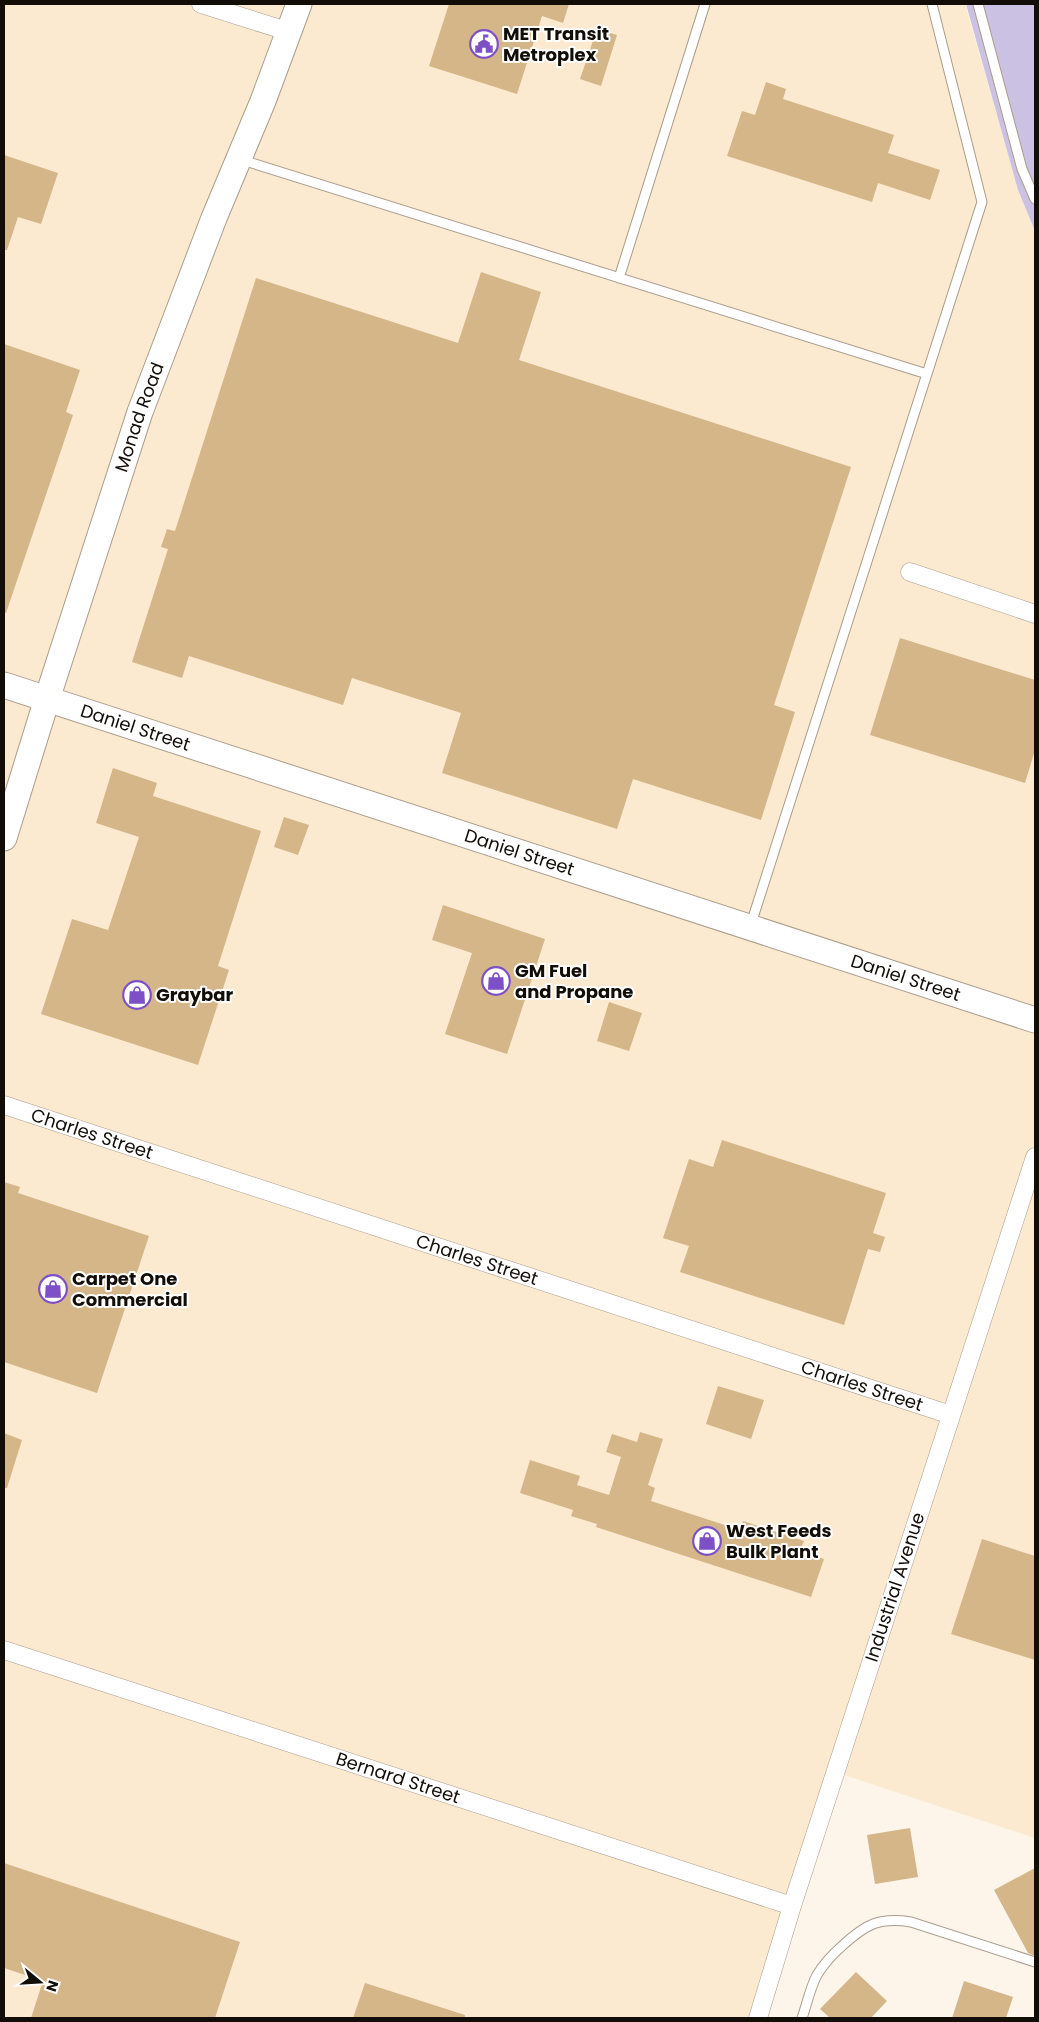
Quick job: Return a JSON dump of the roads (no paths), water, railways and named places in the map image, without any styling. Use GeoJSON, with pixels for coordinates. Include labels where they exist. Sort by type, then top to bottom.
{"type":"FeatureCollection","features":[{"type":"Feature","properties":{"kind":"street"},"geometry":{"type":"LineString","coordinates":[[201,4],[290,32]]}},
{"type":"Feature","properties":{"kind":"street","name":"Monad Road"},"geometry":{"type":"LineString","coordinates":[[4,838],[140,412],[290,32],[299,4]]}},
{"type":"Feature","properties":{"kind":"street"},"geometry":{"type":"LineString","coordinates":[[910,572],[1035,614]]}},
{"type":"Feature","properties":{"kind":"street","name":"Daniel Street"},"geometry":{"type":"LineString","coordinates":[[4,685],[1035,1020]]}},
{"type":"Feature","properties":{"kind":"street","name":"Charles Street"},"geometry":{"type":"LineString","coordinates":[[4,1105],[951,1415]]}},
{"type":"Feature","properties":{"kind":"street","name":"Industrial Avenue"},"geometry":{"type":"LineString","coordinates":[[758,2018],[792,1906],[1035,1157]]}},
{"type":"Feature","properties":{"kind":"street","name":"Bernard Street"},"geometry":{"type":"LineString","coordinates":[[4,1650],[792,1906]]}},
{"type":"Feature","properties":{"kind":"lane"},"geometry":{"type":"LineString","coordinates":[[619,278],[705,4]]}},
{"type":"Feature","properties":{"kind":"lane"},"geometry":{"type":"LineString","coordinates":[[750,927],[982,202],[932,4]]}},
{"type":"Feature","properties":{"kind":"lane"},"geometry":{"type":"LineString","coordinates":[[978,4],[1022,169],[1035,199]]}},
{"type":"Feature","properties":{"kind":"lane"},"geometry":{"type":"LineString","coordinates":[[239,159],[927,374]]}},
{"type":"Feature","properties":{"kind":"lane"},"geometry":{"type":"LineString","coordinates":[[802,2018],[817,1975],[830,1958],[860,1930],[877,1923],[895,1920],[911,1922],[1035,1962]]}},
{"type":"Feature","properties":{"kind":"place","name":"MET Transit Metroplex"},"geometry":{"type":"Point","coordinates":[484,44]}},
{"type":"Feature","properties":{"kind":"place","name":"GM Fuel and Propane"},"geometry":{"type":"Point","coordinates":[496,981]}},
{"type":"Feature","properties":{"kind":"place","name":"Graybar"},"geometry":{"type":"Point","coordinates":[137,995]}},
{"type":"Feature","properties":{"kind":"place","name":"Carpet One Commercial"},"geometry":{"type":"Point","coordinates":[53,1289]}},
{"type":"Feature","properties":{"kind":"place","name":"West Feeds Bulk Plant"},"geometry":{"type":"Point","coordinates":[707,1541]}}]}
